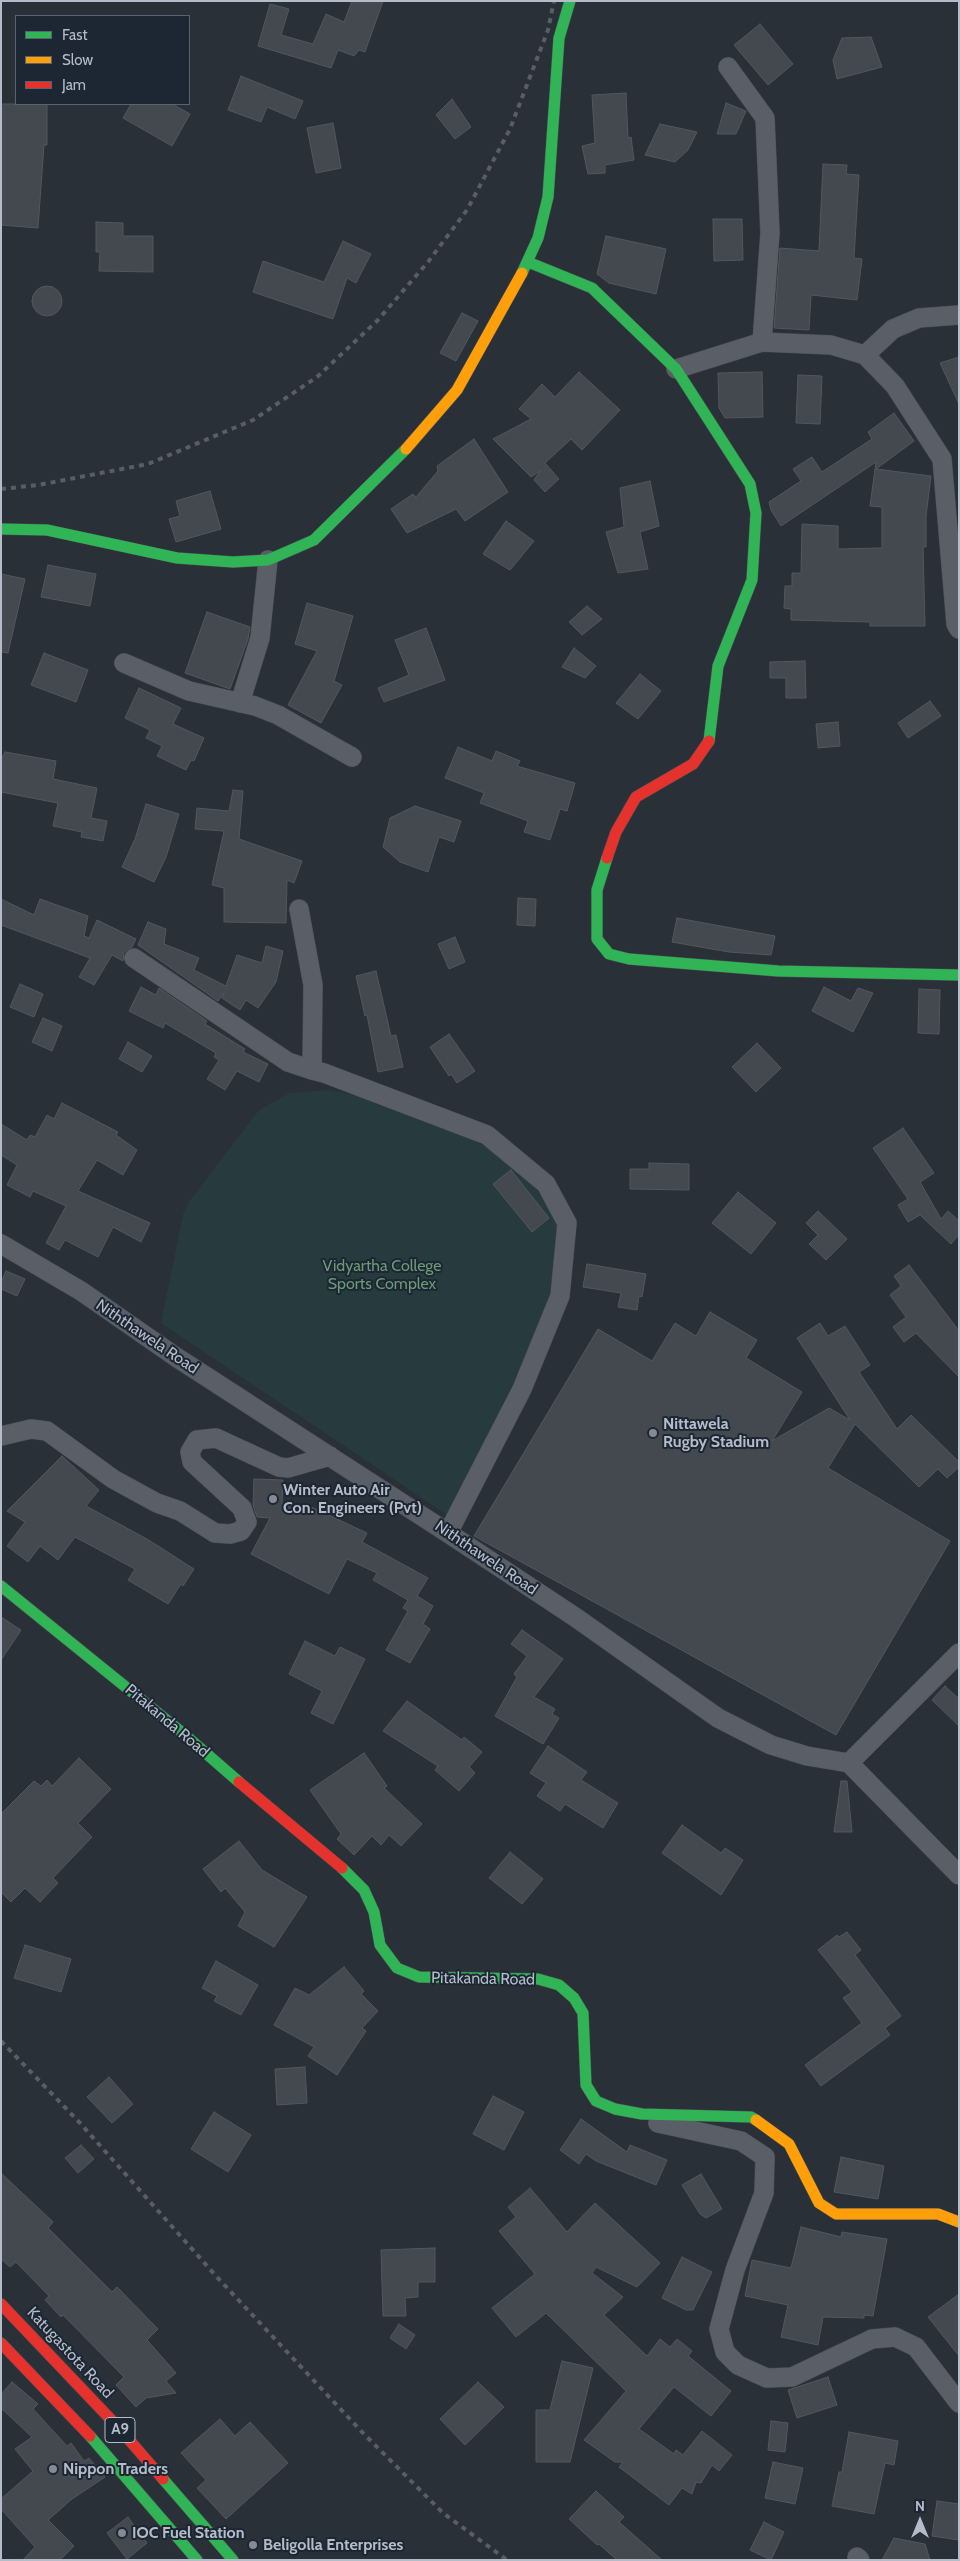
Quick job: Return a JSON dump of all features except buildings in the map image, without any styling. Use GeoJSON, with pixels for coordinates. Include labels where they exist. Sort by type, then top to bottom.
{"type":"FeatureCollection","features":[{"type":"Feature","properties":{"kind":"main road"},"geometry":{"type":"LineString","coordinates":[[1,529],[47,530],[177,558],[233,562],[268,560],[314,540],[419,436],[456,390],[528,262],[538,238],[548,197],[559,38],[570,1]]}},
{"type":"Feature","properties":{"kind":"main road"},"geometry":{"type":"LineString","coordinates":[[528,262],[592,288],[676,369],[750,484],[756,513],[752,580],[718,666],[709,743],[693,764],[636,797],[616,832],[597,890],[597,939],[609,954],[628,959],[778,971],[959,975]]}},
{"type":"Feature","properties":{"kind":"main road","name":"Pitakanda Road"},"geometry":{"type":"LineString","coordinates":[[1,1586],[22,1605],[93,1659],[186,1735],[294,1830],[352,1876],[364,1890],[374,1912],[380,1945],[397,1968],[419,1978],[538,1979],[559,1985],[574,1998],[583,2014],[586,2085],[596,2101],[615,2109],[642,2114],[751,2117],[775,2132],[789,2144],[819,2202],[836,2214],[938,2214],[959,2222]]}},
{"type":"Feature","properties":{"kind":"main road","name":"Katugastota Road"},"geometry":{"type":"LineString","coordinates":[[1,2304],[118,2427],[233,2560]]}},
{"type":"Feature","properties":{"kind":"main road","name":"A9"},"geometry":{"type":"LineString","coordinates":[[1,2343],[87,2432],[197,2560]]}},
{"type":"Feature","properties":{"kind":"street"},"geometry":{"type":"LineString","coordinates":[[728,68],[765,118],[770,233],[762,342]]}},
{"type":"Feature","properties":{"kind":"street"},"geometry":{"type":"LineString","coordinates":[[865,355],[892,328],[919,318],[959,315]]}},
{"type":"Feature","properties":{"kind":"street"},"geometry":{"type":"LineString","coordinates":[[676,369],[762,342],[831,345],[865,355],[895,386],[942,459],[956,624],[959,628]]}},
{"type":"Feature","properties":{"kind":"street"},"geometry":{"type":"LineString","coordinates":[[240,703],[260,638],[268,560]]}},
{"type":"Feature","properties":{"kind":"street"},"geometry":{"type":"LineString","coordinates":[[124,663],[189,691],[255,706],[278,716],[352,757]]}},
{"type":"Feature","properties":{"kind":"street"},"geometry":{"type":"LineString","coordinates":[[299,909],[313,985],[312,1070]]}},
{"type":"Feature","properties":{"kind":"street"},"geometry":{"type":"LineString","coordinates":[[134,958],[288,1062],[487,1135],[546,1184],[567,1224],[560,1296],[522,1389],[448,1533]]}},
{"type":"Feature","properties":{"kind":"street","name":"Niththawela Road"},"geometry":{"type":"LineString","coordinates":[[1,1244],[81,1292],[176,1357],[448,1533],[575,1617],[718,1718],[771,1745],[807,1756],[849,1763]]}},
{"type":"Feature","properties":{"kind":"street"},"geometry":{"type":"LineString","coordinates":[[1,1436],[31,1429],[47,1431],[113,1478],[157,1503],[180,1512],[215,1533],[230,1534],[241,1531],[247,1522],[242,1508],[192,1462],[190,1452],[197,1440],[216,1438],[279,1467],[288,1468],[330,1456]]}},
{"type":"Feature","properties":{"kind":"street"},"geometry":{"type":"LineString","coordinates":[[1,1594],[22,1605]]}},
{"type":"Feature","properties":{"kind":"street"},"geometry":{"type":"LineString","coordinates":[[959,1653],[849,1763],[959,1875]]}},
{"type":"Feature","properties":{"kind":"street"},"geometry":{"type":"LineString","coordinates":[[642,2114],[658,2123],[741,2141],[765,2157],[764,2193],[735,2270],[718,2329],[725,2352],[738,2365],[767,2378],[792,2377],[872,2339],[895,2338],[916,2347],[959,2403]]}},
{"type":"Feature","properties":{"kind":"green space","name":"Vidyartha College Sports Complex"},"geometry":{"type":"Polygon","coordinates":[[[328,1090],[367,1097],[433,1118],[501,1155],[533,1185],[562,1228],[548,1314],[447,1515],[161,1323],[183,1215],[188,1203],[259,1110],[290,1093],[328,1090]]]}},
{"type":"Feature","properties":{"kind":"railway"},"geometry":{"type":"LineString","coordinates":[[1,489],[38,485],[148,464],[253,420],[317,377],[377,321],[428,262],[467,210],[510,129],[548,30],[554,1]]}},
{"type":"Feature","properties":{"kind":"railway"},"geometry":{"type":"LineString","coordinates":[[1,2041],[80,2123],[216,2276],[362,2432],[443,2513],[507,2560]]}},
{"type":"Feature","properties":{"kind":"traffic: fast"},"geometry":{"type":"LineString","coordinates":[[522,273],[538,238],[548,197],[559,38],[570,1]]}},
{"type":"Feature","properties":{"kind":"traffic: fast"},"geometry":{"type":"LineString","coordinates":[[528,262],[592,288],[676,369],[750,484],[756,513],[752,580],[718,666],[709,741]]}},
{"type":"Feature","properties":{"kind":"traffic: fast"},"geometry":{"type":"LineString","coordinates":[[1,529],[47,530],[177,558],[233,562],[268,560],[314,540],[406,449]]}},
{"type":"Feature","properties":{"kind":"traffic: fast"},"geometry":{"type":"LineString","coordinates":[[607,858],[597,890],[597,939],[609,954],[629,959],[778,971],[959,975]]}},
{"type":"Feature","properties":{"kind":"traffic: fast"},"geometry":{"type":"LineString","coordinates":[[1,1586],[185,1735],[239,1782]]}},
{"type":"Feature","properties":{"kind":"traffic: fast"},"geometry":{"type":"LineString","coordinates":[[342,1868],[364,1890],[374,1912],[380,1945],[397,1968],[419,1977],[538,1979],[559,1985],[574,1998],[583,2013],[586,2085],[596,2101],[615,2109],[642,2114],[751,2117],[756,2120]]}},
{"type":"Feature","properties":{"kind":"traffic: fast"},"geometry":{"type":"LineString","coordinates":[[90,2436],[197,2560]]}},
{"type":"Feature","properties":{"kind":"traffic: fast"},"geometry":{"type":"LineString","coordinates":[[163,2479],[233,2560]]}},
{"type":"Feature","properties":{"kind":"traffic: slow"},"geometry":{"type":"LineString","coordinates":[[406,449],[457,390],[522,273]]}},
{"type":"Feature","properties":{"kind":"traffic: slow"},"geometry":{"type":"LineString","coordinates":[[756,2120],[789,2144],[819,2203],[836,2214],[938,2214],[959,2222]]}},
{"type":"Feature","properties":{"kind":"traffic: jam"},"geometry":{"type":"LineString","coordinates":[[607,858],[616,832],[636,797],[693,764],[709,741]]}},
{"type":"Feature","properties":{"kind":"traffic: jam"},"geometry":{"type":"LineString","coordinates":[[239,1782],[342,1868]]}},
{"type":"Feature","properties":{"kind":"traffic: jam"},"geometry":{"type":"LineString","coordinates":[[1,2304],[118,2427],[163,2479]]}},
{"type":"Feature","properties":{"kind":"traffic: jam"},"geometry":{"type":"LineString","coordinates":[[1,2343],[90,2436]]}},
{"type":"Feature","properties":{"kind":"place","name":"Nittawela Rugby Stadium"},"geometry":{"type":"Point","coordinates":[653,1433]}},
{"type":"Feature","properties":{"kind":"place","name":"Winter Auto Air Con. Engineers (Pvt)"},"geometry":{"type":"Point","coordinates":[273,1499]}},
{"type":"Feature","properties":{"kind":"place","name":"Nippon Traders"},"geometry":{"type":"Point","coordinates":[53,2469]}},
{"type":"Feature","properties":{"kind":"place","name":"IOC Fuel Station"},"geometry":{"type":"Point","coordinates":[122,2533]}},
{"type":"Feature","properties":{"kind":"place","name":"Beligolla Enterprises"},"geometry":{"type":"Point","coordinates":[253,2545]}}]}
